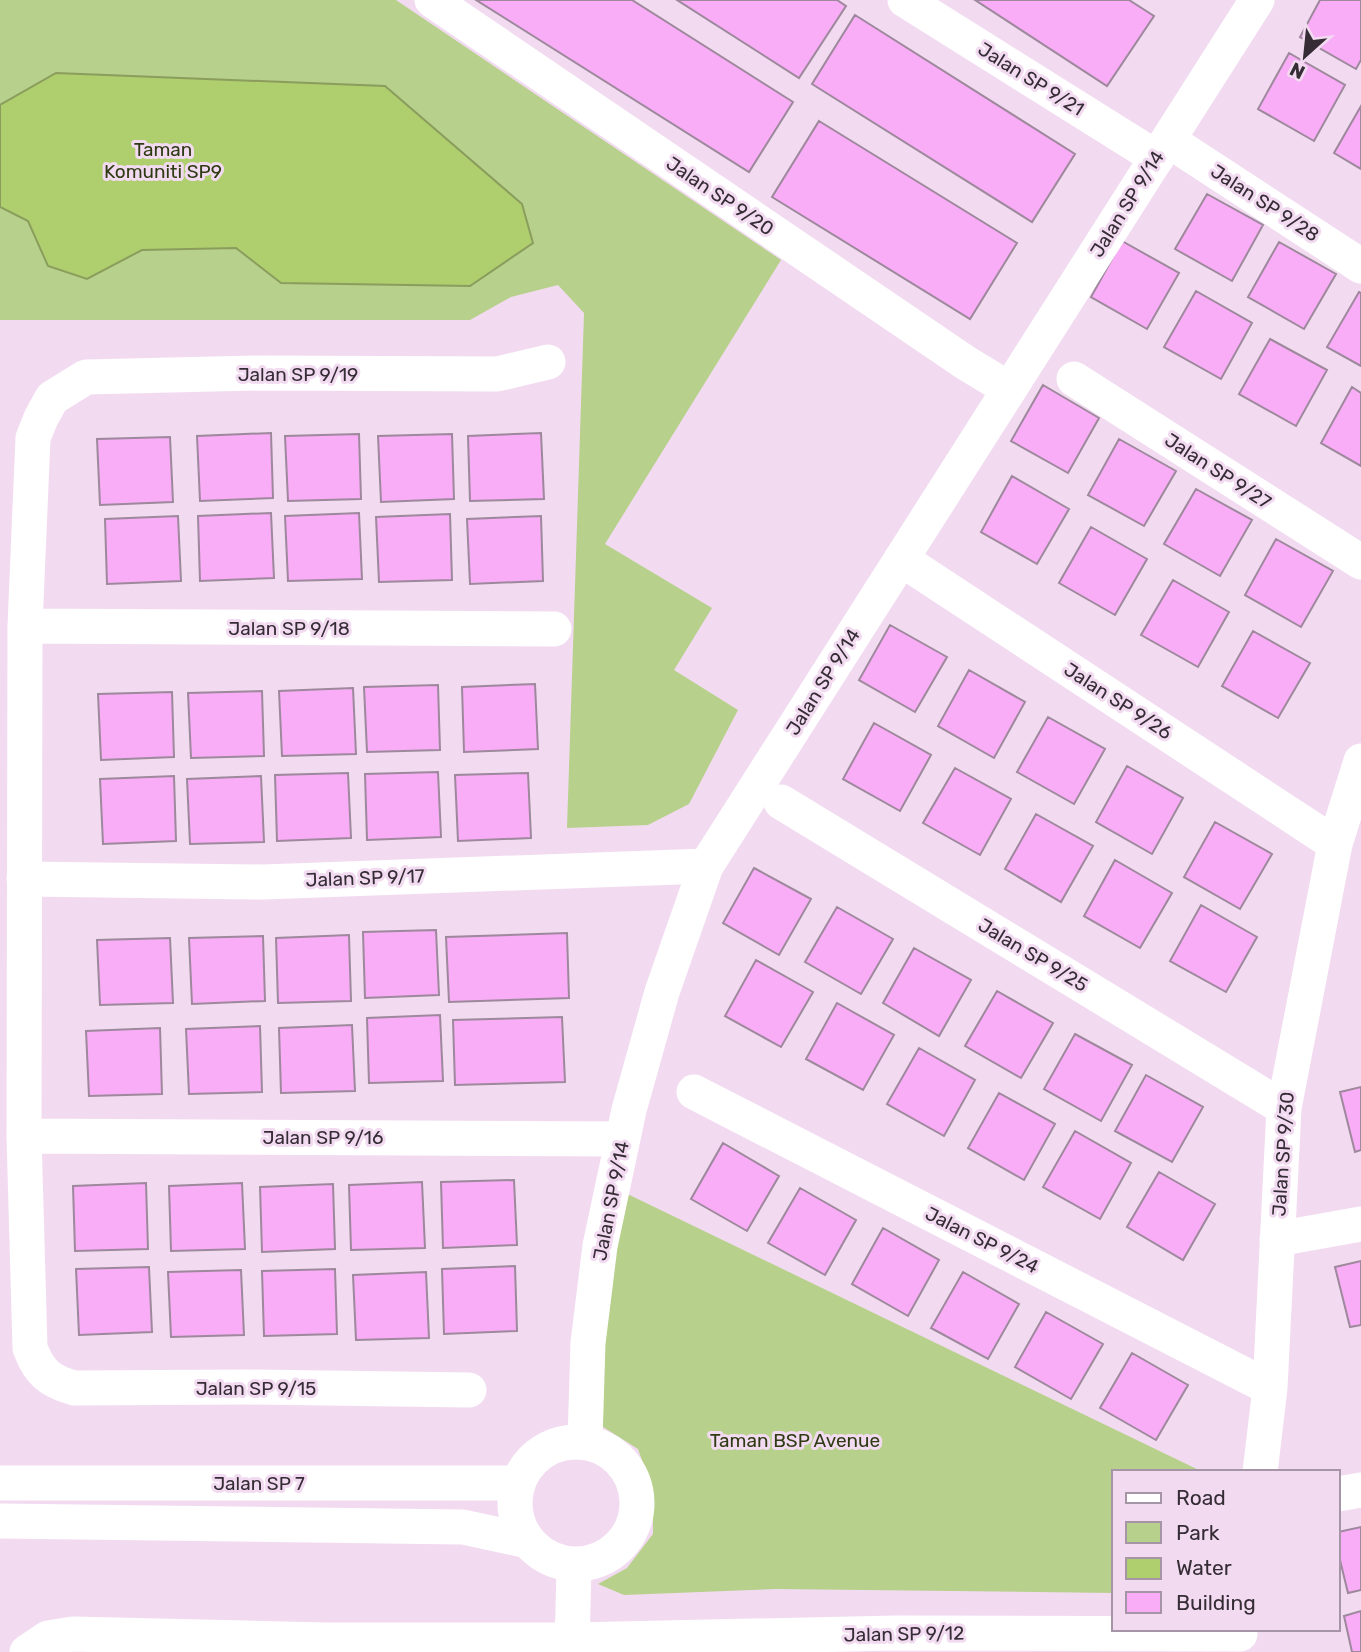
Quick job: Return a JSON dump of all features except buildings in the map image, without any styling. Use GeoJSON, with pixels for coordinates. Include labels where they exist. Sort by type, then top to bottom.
{"type":"FeatureCollection","features":[{"type":"Feature","properties":{"kind":"street","name":"Jalan SP 9/20"},"geometry":{"type":"LineString","coordinates":[[432,0],[1009,390]]}},
{"type":"Feature","properties":{"kind":"street","name":"Jalan SP 9/21"},"geometry":{"type":"LineString","coordinates":[[905,0],[1162,149]]}},
{"type":"Feature","properties":{"kind":"street","name":"Jalan SP 9/14"},"geometry":{"type":"LineString","coordinates":[[585,1441],[588,1343],[600,1246],[623,1139],[662,992],[706,866],[1257,0]]}},
{"type":"Feature","properties":{"kind":"street","name":"Jalan SP 9/28"},"geometry":{"type":"LineString","coordinates":[[1162,149],[1361,266]]}},
{"type":"Feature","properties":{"kind":"street","name":"Jalan SP 9/19"},"geometry":{"type":"LineString","coordinates":[[25,626],[33,438],[52,398],[86,377],[261,373],[497,374],[548,362]]}},
{"type":"Feature","properties":{"kind":"street","name":"Jalan SP 9/27"},"geometry":{"type":"LineString","coordinates":[[1074,379],[1361,562]]}},
{"type":"Feature","properties":{"kind":"street","name":"Jalan SP 9/26"},"geometry":{"type":"LineString","coordinates":[[901,559],[1335,844]]}},
{"type":"Feature","properties":{"kind":"street","name":"Jalan SP 9/18"},"geometry":{"type":"LineString","coordinates":[[25,626],[554,629]]}},
{"type":"Feature","properties":{"kind":"street"},"geometry":{"type":"LineString","coordinates":[[24,1136],[25,626]]}},
{"type":"Feature","properties":{"kind":"street","name":"Jalan SP 9/30"},"geometry":{"type":"LineString","coordinates":[[1260,1470],[1270,1388],[1284,1108],[1335,844],[1361,761]]}},
{"type":"Feature","properties":{"kind":"street","name":"Jalan SP 9/25"},"geometry":{"type":"LineString","coordinates":[[781,802],[1284,1108]]}},
{"type":"Feature","properties":{"kind":"street","name":"Jalan SP 9/17"},"geometry":{"type":"LineString","coordinates":[[24,879],[264,882],[706,866]]}},
{"type":"Feature","properties":{"kind":"street","name":"Jalan SP 9/24"},"geometry":{"type":"LineString","coordinates":[[694,1092],[1270,1388]]}},
{"type":"Feature","properties":{"kind":"street","name":"Jalan SP 9/16"},"geometry":{"type":"LineString","coordinates":[[24,1136],[623,1139]]}},
{"type":"Feature","properties":{"kind":"street","name":"Jalan SP 9/15"},"geometry":{"type":"LineString","coordinates":[[24,1136],[30,1348],[36,1364],[45,1376],[59,1384],[74,1388],[469,1390]]}},
{"type":"Feature","properties":{"kind":"street"},"geometry":{"type":"LineString","coordinates":[[1278,1239],[1361,1224]]}},
{"type":"Feature","properties":{"kind":"street"},"geometry":{"type":"LineString","coordinates":[[585,1441],[604,1448],[621,1461],[632,1476],[638,1495],[638,1515],[631,1533],[618,1549],[601,1560],[581,1564],[561,1562],[542,1555],[528,1541],[518,1523],[514,1503],[517,1483],[528,1464],[544,1450],[564,1442],[585,1441]]}},
{"type":"Feature","properties":{"kind":"street","name":"Jalan SP 7"},"geometry":{"type":"LineString","coordinates":[[0,1483],[517,1483]]}},
{"type":"Feature","properties":{"kind":"street"},"geometry":{"type":"LineString","coordinates":[[1340,1494],[1361,1490]]}},
{"type":"Feature","properties":{"kind":"street"},"geometry":{"type":"LineString","coordinates":[[0,1521],[463,1527],[528,1541]]}},
{"type":"Feature","properties":{"kind":"street"},"geometry":{"type":"LineString","coordinates":[[573,1646],[574,1564]]}},
{"type":"Feature","properties":{"kind":"street","name":"Jalan SP 9/12"},"geometry":{"type":"LineString","coordinates":[[26,1652],[48,1638],[73,1634],[573,1646],[897,1633],[1240,1638]]}},
{"type":"Feature","properties":{"kind":"green space","name":"Taman Komuniti SP9"},"geometry":{"type":"Polygon","coordinates":[[[0,0],[396,0],[781,260],[605,544],[712,608],[674,670],[738,710],[689,804],[648,825],[567,828],[584,313],[558,285],[511,297],[470,320],[0,320],[0,0]]]}},
{"type":"Feature","properties":{"kind":"green space","name":"Taman BSP Avenue"},"geometry":{"type":"Polygon","coordinates":[[[613,1187],[1199,1470],[1112,1470],[1112,1593],[776,1589],[624,1595],[598,1584],[627,1568],[653,1534],[653,1491],[638,1449],[600,1425],[613,1187]]]}},
{"type":"Feature","properties":{"kind":"water"},"geometry":{"type":"Polygon","coordinates":[[[56,73],[385,86],[522,204],[533,243],[470,286],[281,283],[236,248],[142,250],[87,279],[48,266],[28,221],[0,207],[0,105],[56,73]]]}}]}
